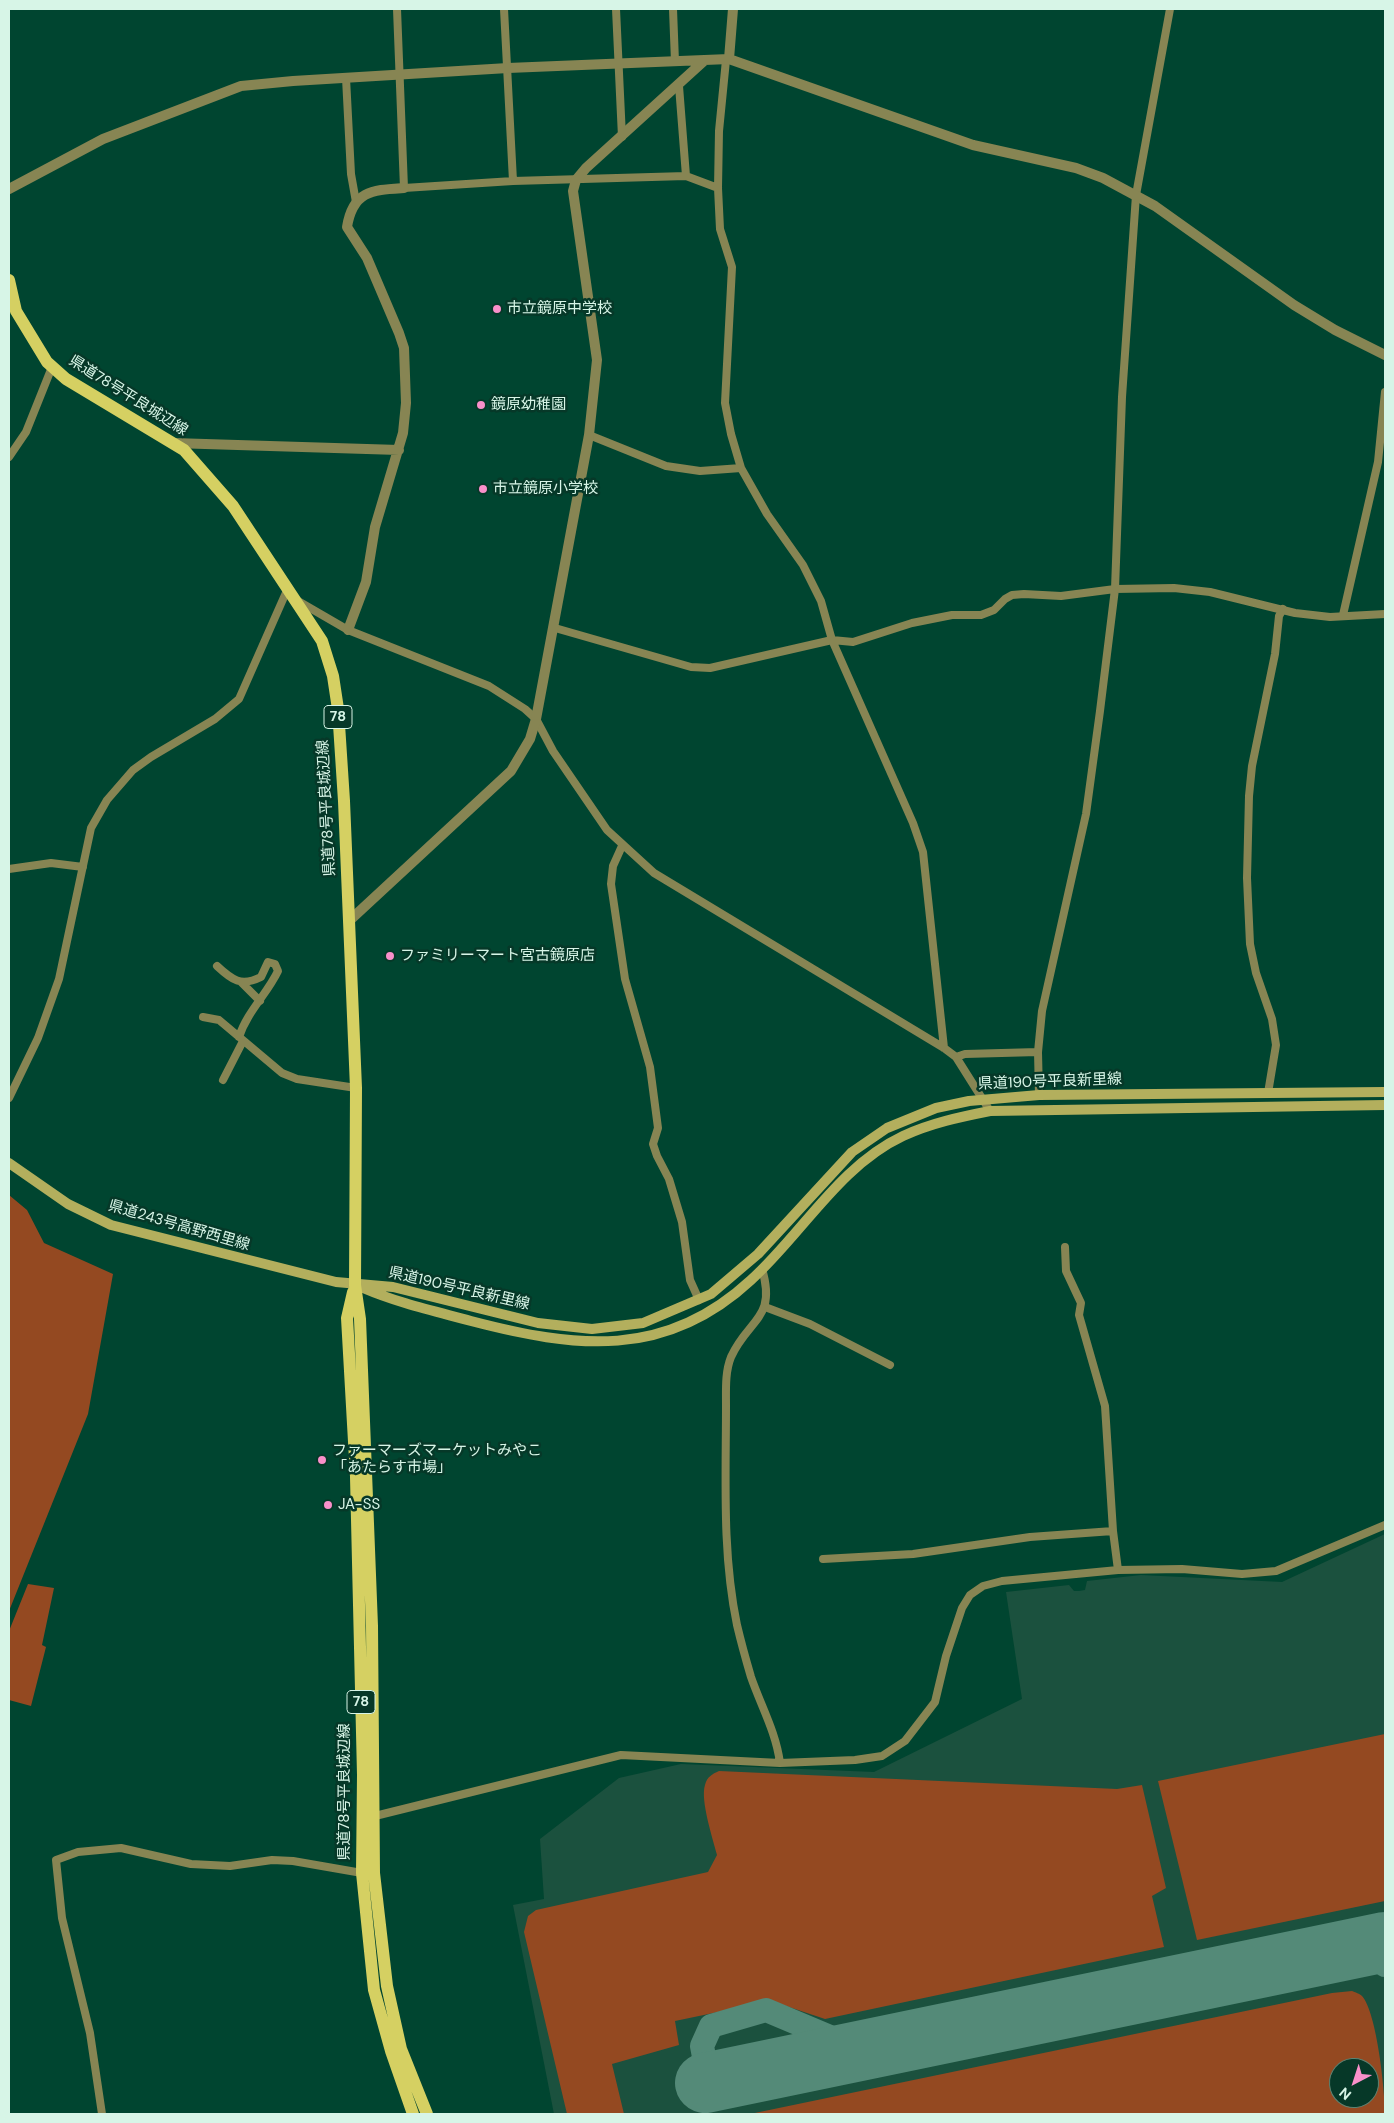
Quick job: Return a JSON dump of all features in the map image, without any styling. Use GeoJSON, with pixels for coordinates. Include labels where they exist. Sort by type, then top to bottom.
{"type":"FeatureCollection","features":[{"type":"Feature","properties":{"kind":"main road","name":"県道78号平良城辺線"},"geometry":{"type":"LineString","coordinates":[[9,280],[16,311],[47,362],[66,379],[184,450],[233,506],[322,641],[332,676],[338,710],[344,801],[356,1088],[355,1285],[360,1318],[372,1626],[374,1873],[387,1986],[402,2049],[427,2114]]}},
{"type":"Feature","properties":{"kind":"main road","name":"県道190号平良新里線"},"geometry":{"type":"LineString","coordinates":[[355,1285],[393,1287],[538,1323],[592,1329],[643,1323],[699,1300],[743,1269],[852,1152],[904,1119],[936,1108],[984,1099],[1039,1095],[1385,1092]]}},
{"type":"Feature","properties":{"kind":"main road","name":"県道190号平良新里線"},"geometry":{"type":"LineString","coordinates":[[355,1285],[393,1301],[503,1329],[572,1342],[601,1343],[630,1340],[666,1332],[695,1320],[729,1298],[762,1269],[838,1184],[854,1169],[902,1136],[936,1123],[990,1111],[1385,1106]]}},
{"type":"Feature","properties":{"kind":"main road","name":"県道243号高野西里線"},"geometry":{"type":"LineString","coordinates":[[9,1163],[68,1204],[111,1224],[280,1269],[355,1285]]}},
{"type":"Feature","properties":{"kind":"main road","name":"県道78号平良城辺線"},"geometry":{"type":"LineString","coordinates":[[355,1285],[347,1318],[356,1477],[362,1765],[362,1873],[374,1990],[391,2051],[413,2114]]}},
{"type":"Feature","properties":{"kind":"street"},"geometry":{"type":"LineString","coordinates":[[397,9],[404,188]]}},
{"type":"Feature","properties":{"kind":"street"},"geometry":{"type":"LineString","coordinates":[[504,9],[513,181]]}},
{"type":"Feature","properties":{"kind":"street"},"geometry":{"type":"LineString","coordinates":[[616,9],[622,137]]}},
{"type":"Feature","properties":{"kind":"street"},"geometry":{"type":"LineString","coordinates":[[674,9],[675,62]]}},
{"type":"Feature","properties":{"kind":"street"},"geometry":{"type":"LineString","coordinates":[[733,9],[719,131],[718,188],[720,229],[732,267],[725,403],[741,468],[767,514],[803,565],[821,601],[832,640],[896,784],[923,852],[944,1048]]}},
{"type":"Feature","properties":{"kind":"street"},"geometry":{"type":"LineString","coordinates":[[1039,1095],[1038,1052],[1042,1011],[1086,814],[1115,589],[1122,397],[1136,194],[1170,9]]}},
{"type":"Feature","properties":{"kind":"street"},"geometry":{"type":"LineString","coordinates":[[9,189],[103,139],[241,86],[508,68],[618,65],[727,59],[973,145],[1076,168],[1103,178],[1136,194],[1294,305],[1335,330],[1385,355]]}},
{"type":"Feature","properties":{"kind":"street"},"geometry":{"type":"LineString","coordinates":[[349,921],[511,770],[530,739],[536,719],[554,628],[589,435],[597,360],[573,191],[576,180],[586,168],[705,60]]}},
{"type":"Feature","properties":{"kind":"street"},"geometry":{"type":"LineString","coordinates":[[346,78],[351,174],[356,202]]}},
{"type":"Feature","properties":{"kind":"street"},"geometry":{"type":"LineString","coordinates":[[678,86],[686,176]]}},
{"type":"Feature","properties":{"kind":"street"},"geometry":{"type":"LineString","coordinates":[[348,630],[366,582],[375,527],[399,450],[406,403],[404,348],[367,258],[347,227],[349,214],[356,202],[371,191],[513,181],[686,176],[718,188]]}},
{"type":"Feature","properties":{"kind":"street"},"geometry":{"type":"LineString","coordinates":[[9,457],[26,432],[52,367]]}},
{"type":"Feature","properties":{"kind":"street"},"geometry":{"type":"LineString","coordinates":[[1344,615],[1378,462],[1385,392]]}},
{"type":"Feature","properties":{"kind":"street"},"geometry":{"type":"LineString","coordinates":[[589,435],[666,466],[700,471],[741,468]]}},
{"type":"Feature","properties":{"kind":"street"},"geometry":{"type":"LineString","coordinates":[[171,443],[399,450]]}},
{"type":"Feature","properties":{"kind":"street"},"geometry":{"type":"LineString","coordinates":[[9,1098],[38,1038],[59,979],[91,828],[107,800],[133,770],[151,757],[215,719],[239,698],[288,588]]}},
{"type":"Feature","properties":{"kind":"street"},"geometry":{"type":"LineString","coordinates":[[554,628],[673,662],[710,668],[832,640],[853,642],[912,623],[952,615],[981,615],[994,610],[1012,595],[1062,596],[1115,589],[1192,589],[1295,613],[1330,617],[1385,614]]}},
{"type":"Feature","properties":{"kind":"street"},"geometry":{"type":"LineString","coordinates":[[296,600],[348,630],[489,686],[525,709],[536,719],[553,751],[607,830],[622,846],[654,873],[944,1048],[956,1057],[990,1111]]}},
{"type":"Feature","properties":{"kind":"street"},"geometry":{"type":"LineString","coordinates":[[1268,1093],[1276,1044],[1272,1019],[1256,972],[1250,944],[1247,878],[1249,796],[1252,766],[1274,654],[1279,616],[1283,609]]}},
{"type":"Feature","properties":{"kind":"street"},"geometry":{"type":"LineString","coordinates":[[622,846],[613,866],[610,884],[625,979],[650,1067],[658,1128],[653,1144],[656,1156],[669,1179],[682,1222],[690,1280],[699,1300]]}},
{"type":"Feature","properties":{"kind":"street"},"geometry":{"type":"LineString","coordinates":[[9,869],[51,863],[82,867]]}},
{"type":"Feature","properties":{"kind":"street"},"geometry":{"type":"LineString","coordinates":[[217,966],[234,982],[242,983],[261,977],[268,962],[275,964],[278,971],[260,1001],[244,1021],[241,1039],[223,1080]]}},
{"type":"Feature","properties":{"kind":"street"},"geometry":{"type":"LineString","coordinates":[[242,983],[260,1001]]}},
{"type":"Feature","properties":{"kind":"street"},"geometry":{"type":"LineString","coordinates":[[202,1017],[219,1020],[282,1073],[297,1079],[356,1088]]}},
{"type":"Feature","properties":{"kind":"street"},"geometry":{"type":"LineString","coordinates":[[956,1057],[965,1054],[1038,1052]]}},
{"type":"Feature","properties":{"kind":"street"},"geometry":{"type":"LineString","coordinates":[[1065,1248],[1066,1271],[1081,1303],[1079,1314],[1105,1406],[1113,1531],[1118,1570]]}},
{"type":"Feature","properties":{"kind":"street"},"geometry":{"type":"LineString","coordinates":[[762,1269],[768,1290],[765,1307],[732,1356],[726,1379],[725,1512],[728,1565],[737,1625],[751,1677],[777,1742],[780,1763]]}},
{"type":"Feature","properties":{"kind":"street"},"geometry":{"type":"LineString","coordinates":[[765,1307],[810,1324],[890,1365]]}},
{"type":"Feature","properties":{"kind":"street"},"geometry":{"type":"LineString","coordinates":[[375,1816],[622,1755],[780,1763],[855,1760],[882,1756],[905,1741],[935,1702],[946,1656],[962,1608],[970,1595],[983,1586],[1002,1582],[1118,1570],[1182,1569],[1242,1574],[1276,1571],[1385,1525]]}},
{"type":"Feature","properties":{"kind":"street"},"geometry":{"type":"LineString","coordinates":[[823,1559],[913,1554],[1030,1538],[1113,1531]]}},
{"type":"Feature","properties":{"kind":"street"},"geometry":{"type":"LineString","coordinates":[[102,2114],[90,2033],[62,1918],[56,1860],[78,1852],[121,1848],[190,1864],[230,1866],[272,1860],[293,1861],[362,1873]]}},
{"type":"Feature","properties":{"kind":"shaded area"},"geometry":{"type":"Polygon","coordinates":[[[9,1195],[27,1210],[44,1243],[113,1274],[88,1414],[9,1611],[9,1195]]]}},
{"type":"Feature","properties":{"kind":"shaded area"},"geometry":{"type":"Polygon","coordinates":[[[1385,1534],[1385,2114],[554,2114],[513,1905],[544,1899],[540,1839],[619,1778],[681,1764],[874,1772],[1022,1699],[1006,1592],[1069,1585],[1074,1591],[1079,1591],[1085,1590],[1087,1581],[1141,1575],[1282,1582],[1385,1534]]]}},
{"type":"Feature","properties":{"kind":"shaded area"},"geometry":{"type":"Polygon","coordinates":[[[28,1584],[54,1588],[42,1645],[46,1647],[31,1706],[9,1700],[9,1631],[28,1584]]]}},
{"type":"Feature","properties":{"kind":"shaded area"},"geometry":{"type":"Polygon","coordinates":[[[1385,1734],[1385,1901],[1197,1940],[1158,1781],[1385,1734]]]}},
{"type":"Feature","properties":{"kind":"shaded area"},"geometry":{"type":"Polygon","coordinates":[[[719,1771],[1117,1789],[1142,1785],[1166,1888],[1152,1896],[1164,1947],[825,2019],[771,2001],[675,2021],[679,2045],[612,2064],[624,2114],[567,2114],[524,1932],[528,1916],[536,1910],[708,1872],[717,1855],[708,1820],[704,1792],[708,1778],[719,1771]]]}},
{"type":"Feature","properties":{"kind":"shaded area"},"geometry":{"type":"Polygon","coordinates":[[[1352,1991],[1362,1996],[1372,2018],[1376,2035],[1384,2088],[1385,2114],[750,2114],[1332,1993],[1352,1991]]]}},
{"type":"Feature","properties":{"kind":"taxiway"},"geometry":{"type":"LineString","coordinates":[[1380,1943],[1385,1965]]}},
{"type":"Feature","properties":{"kind":"taxiway"},"geometry":{"type":"LineString","coordinates":[[729,2078],[705,2062],[702,2046],[711,2026],[766,2010],[861,2050]]}},
{"type":"Feature","properties":{"kind":"runway"},"geometry":{"type":"LineString","coordinates":[[705,2083],[1385,1942]]}},
{"type":"Feature","properties":{"kind":"place","name":"市立鏡原中学校"},"geometry":{"type":"Point","coordinates":[497,309]}},
{"type":"Feature","properties":{"kind":"place","name":"鏡原幼稚園"},"geometry":{"type":"Point","coordinates":[481,405]}},
{"type":"Feature","properties":{"kind":"place","name":"市立鏡原小学校"},"geometry":{"type":"Point","coordinates":[483,489]}},
{"type":"Feature","properties":{"kind":"place","name":"ファミリーマート宮古鏡原店"},"geometry":{"type":"Point","coordinates":[390,956]}},
{"type":"Feature","properties":{"kind":"place","name":"ファーマーズマーケットみやこ 「あたらす市場」"},"geometry":{"type":"Point","coordinates":[322,1460]}},
{"type":"Feature","properties":{"kind":"place","name":"JA-SS"},"geometry":{"type":"Point","coordinates":[328,1505]}}]}
